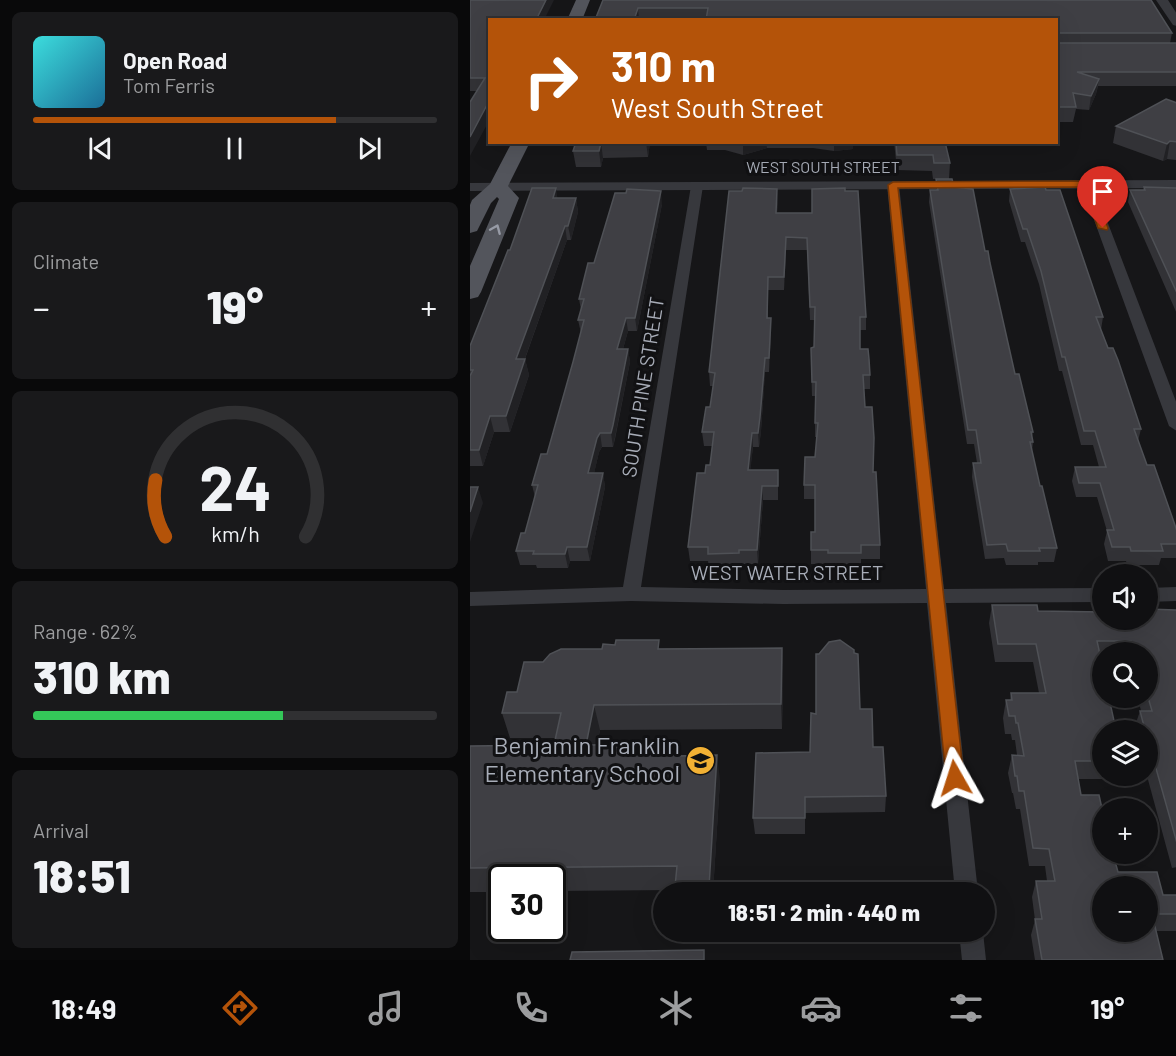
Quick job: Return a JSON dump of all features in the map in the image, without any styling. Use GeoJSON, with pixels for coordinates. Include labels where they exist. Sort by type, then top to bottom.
{"type":"FeatureCollection","features":[{"type":"Feature","properties":{"kind":"main road"},"geometry":{"type":"LineString","coordinates":[[575,18],[583,0]]}},
{"type":"Feature","properties":{"kind":"main road"},"geometry":{"type":"LineString","coordinates":[[470,228],[482,200],[498,187],[520,144]]}},
{"type":"Feature","properties":{"kind":"main road"},"geometry":{"type":"LineString","coordinates":[[470,292],[509,198],[498,187]]}},
{"type":"Feature","properties":{"kind":"street"},"geometry":{"type":"LineString","coordinates":[[1162,0],[1176,20]]}},
{"type":"Feature","properties":{"kind":"street"},"geometry":{"type":"LineString","coordinates":[[1087,184],[1176,426]]}},
{"type":"Feature","properties":{"kind":"street","name":"WEST SOUTH STREET"},"geometry":{"type":"LineString","coordinates":[[470,187],[1176,184]]}},
{"type":"Feature","properties":{"kind":"street"},"geometry":{"type":"LineString","coordinates":[[893,185],[966,882]]}},
{"type":"Feature","properties":{"kind":"street","name":"SOUTH PINE STREET"},"geometry":{"type":"LineString","coordinates":[[630,594],[697,186]]}},
{"type":"Feature","properties":{"kind":"street","name":"WEST WATER STREET"},"geometry":{"type":"LineString","coordinates":[[470,599],[630,594],[783,597],[1092,595]]}},
{"type":"Feature","properties":{"kind":"street"},"geometry":{"type":"LineString","coordinates":[[1158,595],[1176,594]]}},
{"type":"Feature","properties":{"kind":"street"},"geometry":{"type":"LineString","coordinates":[[972,942],[974,960]]}},
{"type":"Feature","properties":{"kind":"building"},"geometry":{"type":"Polygon","coordinates":[[[470,0],[546,0],[537,18],[488,18],[488,105],[470,137],[470,102],[485,78],[470,78],[470,0]]]}},
{"type":"Feature","properties":{"kind":"building"},"geometry":{"type":"Polygon","coordinates":[[[603,0],[1151,0],[1172,33],[1058,33],[1058,18],[706,18],[708,8],[638,8],[635,18],[596,18],[603,0]]]}},
{"type":"Feature","properties":{"kind":"building"},"geometry":{"type":"Polygon","coordinates":[[[1058,43],[1177,43],[1177,72],[1077,72],[1099,79],[1091,96],[1073,93],[1076,107],[1058,107],[1058,43]]]}},
{"type":"Feature","properties":{"kind":"building"},"geometry":{"type":"Polygon","coordinates":[[[1166,99],[1177,103],[1177,142],[1170,141],[1167,144],[1116,126],[1166,99]]]}},
{"type":"Feature","properties":{"kind":"building"},"geometry":{"type":"Polygon","coordinates":[[[575,144],[601,144],[599,151],[573,151],[575,144]]]}},
{"type":"Feature","properties":{"kind":"building"},"geometry":{"type":"Polygon","coordinates":[[[896,144],[945,144],[950,163],[934,163],[933,155],[897,155],[896,144]]]}},
{"type":"Feature","properties":{"kind":"building"},"geometry":{"type":"Polygon","coordinates":[[[936,179],[952,179],[954,187],[973,189],[985,251],[988,251],[1015,374],[1019,374],[1033,432],[1031,432],[1033,442],[1030,442],[1057,548],[1039,548],[1040,551],[1008,551],[1006,544],[987,545],[973,463],[981,463],[976,430],[968,430],[930,190],[938,190],[936,179]]]}},
{"type":"Feature","properties":{"kind":"building"},"geometry":{"type":"Polygon","coordinates":[[[1045,187],[1046,190],[1060,190],[1103,317],[1096,317],[1108,348],[1113,348],[1118,360],[1141,429],[1134,429],[1147,465],[1154,465],[1177,531],[1177,544],[1161,544],[1163,551],[1131,551],[1130,547],[1112,547],[1107,530],[1114,530],[1100,483],[1079,483],[1075,467],[1106,467],[1095,431],[1084,431],[1065,357],[1062,357],[1041,271],[1027,229],[1023,229],[1010,189],[1045,187]]]}},
{"type":"Feature","properties":{"kind":"building"},"geometry":{"type":"Polygon","coordinates":[[[1144,187],[1177,188],[1177,293],[1130,190],[1145,190],[1144,187]]]}},
{"type":"Feature","properties":{"kind":"building"},"geometry":{"type":"Polygon","coordinates":[[[532,188],[556,188],[553,198],[576,198],[568,226],[565,226],[516,359],[525,359],[506,416],[490,416],[479,450],[470,450],[470,376],[473,370],[470,370],[470,346],[508,250],[510,250],[532,188]]]}},
{"type":"Feature","properties":{"kind":"building"},"geometry":{"type":"Polygon","coordinates":[[[743,188],[777,189],[776,213],[812,213],[812,189],[845,188],[845,191],[858,191],[866,317],[860,317],[860,349],[868,349],[870,375],[863,375],[865,407],[872,407],[873,472],[876,472],[880,545],[861,545],[861,553],[828,553],[828,550],[811,550],[811,532],[815,532],[815,485],[804,485],[805,457],[815,457],[818,423],[815,423],[816,382],[812,382],[811,348],[814,347],[815,307],[810,307],[807,238],[786,237],[784,277],[768,277],[767,318],[771,318],[769,358],[765,358],[758,433],[752,433],[748,470],[778,470],[778,486],[762,486],[757,550],[708,554],[708,547],[688,547],[697,473],[705,473],[706,465],[710,465],[714,432],[702,432],[706,407],[710,407],[715,373],[709,372],[729,191],[742,191],[743,188]]]}},
{"type":"Feature","properties":{"kind":"building"},"geometry":{"type":"Polygon","coordinates":[[[627,189],[661,191],[635,318],[626,318],[617,349],[628,349],[611,433],[600,433],[597,438],[588,473],[603,473],[587,547],[567,547],[565,554],[533,554],[534,551],[516,551],[521,533],[525,533],[538,485],[532,485],[541,454],[547,454],[584,320],[578,320],[584,299],[579,299],[588,263],[594,263],[615,193],[626,193],[627,189]]]}},
{"type":"Feature","properties":{"kind":"building"},"geometry":{"type":"Polygon","coordinates":[[[470,487],[478,487],[470,512],[470,487]]]}},
{"type":"Feature","properties":{"kind":"building"},"geometry":{"type":"Polygon","coordinates":[[[992,605],[1037,605],[1038,611],[1092,612],[1092,630],[1158,630],[1158,609],[1177,610],[1177,843],[1158,776],[1158,720],[1142,720],[1140,711],[1152,711],[1151,708],[1158,708],[1158,642],[1092,642],[1092,708],[1111,708],[1114,720],[1092,720],[1092,761],[1075,761],[1081,795],[1099,795],[1100,798],[1092,798],[1092,864],[1116,864],[1118,872],[1157,872],[1163,895],[1177,895],[1177,914],[1158,914],[1158,876],[1092,876],[1092,942],[1158,942],[1158,939],[1163,960],[1042,960],[1035,919],[1042,919],[1036,881],[1055,881],[1049,849],[1033,848],[1024,791],[1019,791],[1012,755],[1024,756],[1018,723],[1016,723],[1015,716],[1009,716],[1006,700],[1012,700],[1011,693],[1046,693],[1036,644],[998,644],[992,605]]]}},
{"type":"Feature","properties":{"kind":"building"},"geometry":{"type":"Polygon","coordinates":[[[616,640],[659,640],[658,649],[782,648],[781,704],[594,705],[586,745],[678,744],[677,756],[717,755],[709,882],[675,882],[677,866],[566,867],[566,864],[488,864],[488,868],[470,868],[470,746],[554,745],[561,713],[502,713],[507,692],[517,692],[524,662],[543,662],[550,654],[561,649],[602,649],[603,644],[615,645],[616,640]]]}},
{"type":"Feature","properties":{"kind":"building"},"geometry":{"type":"Polygon","coordinates":[[[840,640],[858,654],[860,709],[872,709],[873,747],[883,747],[886,796],[805,797],[805,818],[753,818],[756,753],[810,752],[811,713],[816,714],[816,654],[819,654],[829,642],[840,640]]]}},
{"type":"Feature","properties":{"kind":"building"},"geometry":{"type":"Polygon","coordinates":[[[704,950],[704,960],[570,960],[572,952],[704,950]]]}},
{"type":"Feature","properties":{"kind":"place","name":"Benjamin Franklin Elementary School"},"geometry":{"type":"Point","coordinates":[701,760]}},
{"type":"Feature","properties":{"kind":"route"},"geometry":{"type":"LineString","coordinates":[[955,778],[893,185],[1087,184],[1103,228]]}}]}
